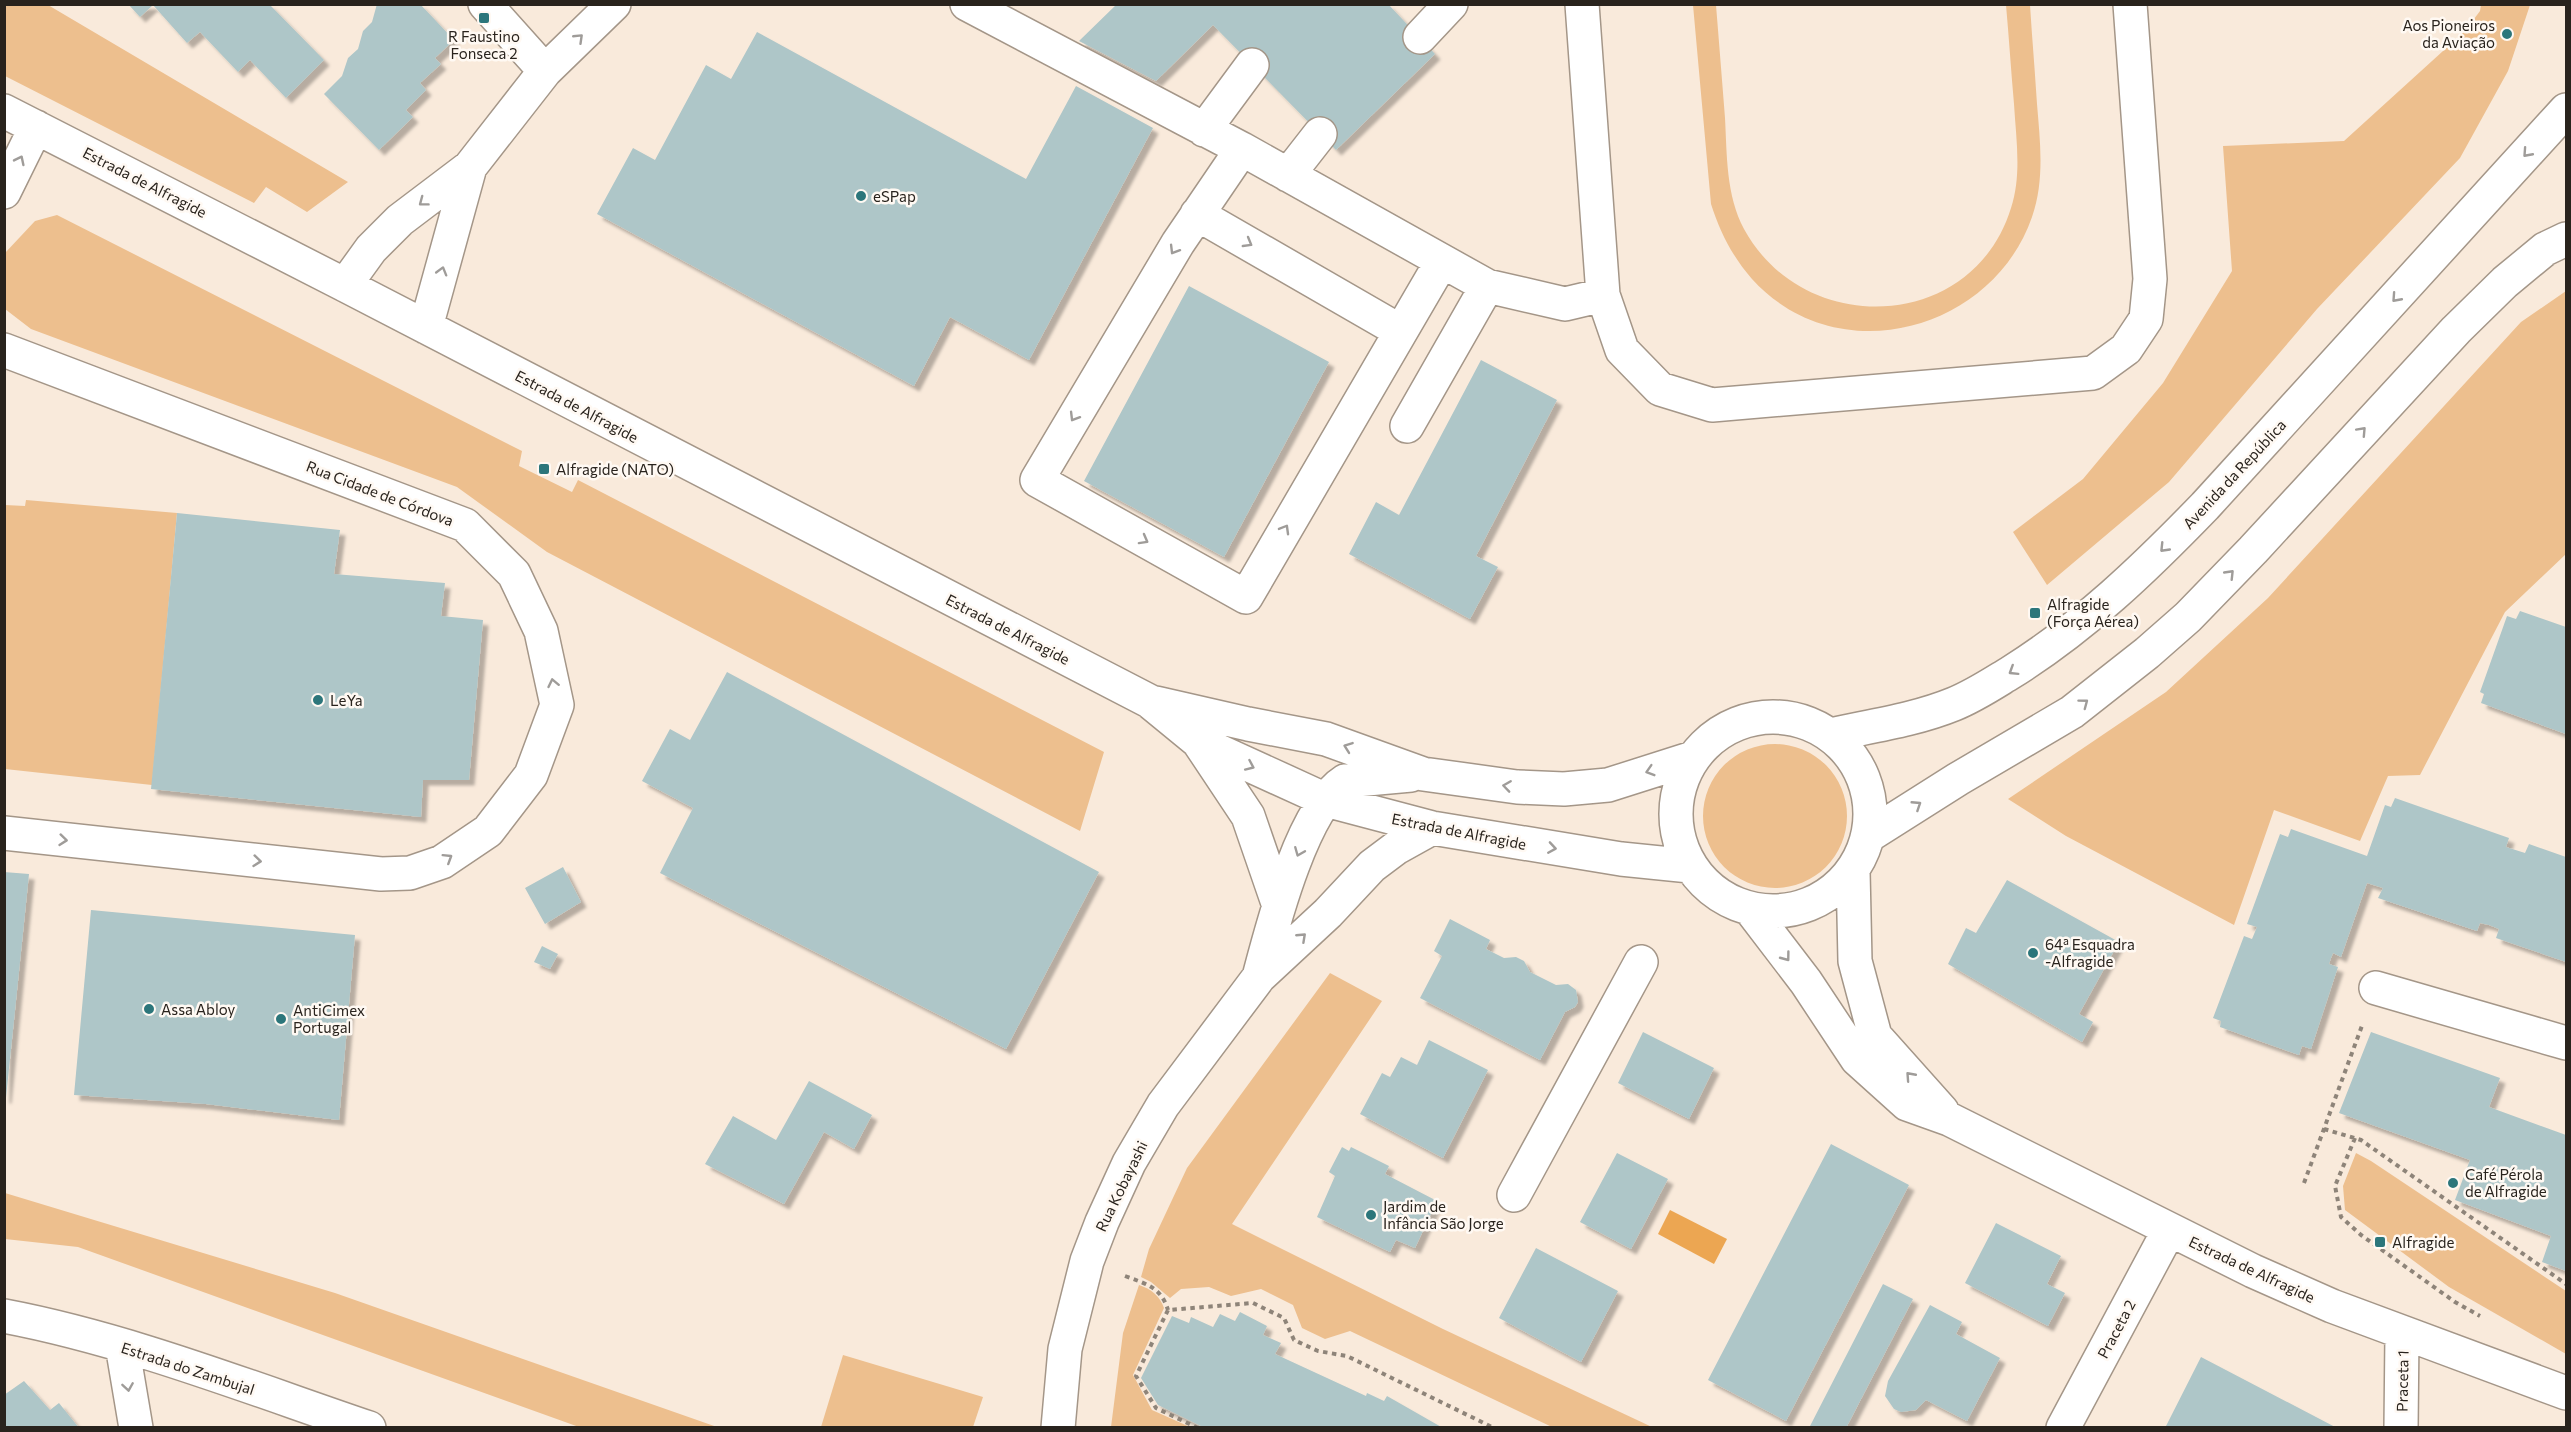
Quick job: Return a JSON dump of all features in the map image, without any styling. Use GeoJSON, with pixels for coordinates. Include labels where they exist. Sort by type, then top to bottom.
{"type":"FeatureCollection","features":[{"type":"Feature","properties":{"kind":"street"},"geometry":{"type":"LineString","coordinates":[[485,4],[545,71]]}},
{"type":"Feature","properties":{"kind":"street"},"geometry":{"type":"LineString","coordinates":[[345,285],[371,249],[400,220],[470,167],[545,71],[614,4]]}},
{"type":"Feature","properties":{"kind":"street"},"geometry":{"type":"LineString","coordinates":[[967,4],[1242,149],[1487,286],[1565,304],[1604,295]]}},
{"type":"Feature","properties":{"kind":"street"},"geometry":{"type":"LineString","coordinates":[[1420,37],[1451,4]]}},
{"type":"Feature","properties":{"kind":"street"},"geometry":{"type":"LineString","coordinates":[[1582,4],[1604,295],[1622,350],[1660,389],[1712,405],[2093,373],[2127,349],[2146,319],[2149,289],[2130,4]]}},
{"type":"Feature","properties":{"kind":"street"},"geometry":{"type":"LineString","coordinates":[[1204,129],[1252,65]]}},
{"type":"Feature","properties":{"kind":"street","name":"Avenida da República"},"geometry":{"type":"LineString","coordinates":[[1830,735],[1924,715],[1955,703],[2025,663],[2107,602],[2205,506],[2566,110]]}},
{"type":"Feature","properties":{"kind":"street","name":"Estrada de Alfragide"},"geometry":{"type":"LineString","coordinates":[[4,111],[1149,701],[1199,742],[1326,800],[1432,828],[1621,859],[1690,866]]}},
{"type":"Feature","properties":{"kind":"street"},"geometry":{"type":"LineString","coordinates":[[4,192],[36,127]]}},
{"type":"Feature","properties":{"kind":"street"},"geometry":{"type":"LineString","coordinates":[[1288,175],[1320,134]]}},
{"type":"Feature","properties":{"kind":"street"},"geometry":{"type":"LineString","coordinates":[[1242,149],[1197,214],[1037,480],[1246,597],[1442,261]]}},
{"type":"Feature","properties":{"kind":"street"},"geometry":{"type":"LineString","coordinates":[[426,327],[470,167]]}},
{"type":"Feature","properties":{"kind":"street"},"geometry":{"type":"LineString","coordinates":[[1197,214],[1401,331]]}},
{"type":"Feature","properties":{"kind":"street"},"geometry":{"type":"LineString","coordinates":[[1868,836],[1958,779],[2072,712],[2147,653],[2188,617],[2253,550],[2456,330],[2505,282],[2545,249],[2566,239]]}},
{"type":"Feature","properties":{"kind":"street"},"geometry":{"type":"LineString","coordinates":[[1407,426],[1487,286]]}},
{"type":"Feature","properties":{"kind":"street","name":"Rua Cidade de Córdova"},"geometry":{"type":"LineString","coordinates":[[4,350],[465,525],[514,574],[541,631],[557,705],[531,775],[488,831],[442,862],[410,873],[381,874],[4,833]]}},
{"type":"Feature","properties":{"kind":"street","name":"Estrada de Alfragide"},"geometry":{"type":"LineString","coordinates":[[1149,701],[1326,739],[1423,774],[1517,787],[1564,789],[1608,784],[1693,758]]}},
{"type":"Feature","properties":{"kind":"street"},"geometry":{"type":"LineString","coordinates":[[1756,718],[1794,719],[1830,735],[1856,762],[1869,798],[1868,836],[1853,871],[1825,898],[1790,911],[1751,910],[1716,894],[1690,866],[1676,830],[1677,792],[1693,758],[1720,731],[1756,718]]}},
{"type":"Feature","properties":{"kind":"street"},"geometry":{"type":"LineString","coordinates":[[1199,742],[1248,816],[1278,903]]}},
{"type":"Feature","properties":{"kind":"street","name":"Rua Kobayashi"},"geometry":{"type":"LineString","coordinates":[[1259,976],[1278,903],[1305,837],[1326,800],[1337,787],[1346,781],[1423,774]]}},
{"type":"Feature","properties":{"kind":"street","name":"Rua Kobayashi"},"geometry":{"type":"LineString","coordinates":[[1058,1428],[1065,1349],[1087,1261],[1129,1163],[1163,1105],[1259,976],[1328,913],[1372,866],[1396,848],[1432,828]]}},
{"type":"Feature","properties":{"kind":"street","name":"Estrada de Alfragide"},"geometry":{"type":"LineString","coordinates":[[1853,871],[1855,961],[1875,1036],[1949,1119]]}},
{"type":"Feature","properties":{"kind":"street","name":"Estrada de Alfragide"},"geometry":{"type":"LineString","coordinates":[[1751,910],[1806,982],[1857,1059],[1907,1104],[1949,1119],[2169,1230],[2332,1306],[2402,1334],[2566,1393]]}},
{"type":"Feature","properties":{"kind":"street"},"geometry":{"type":"LineString","coordinates":[[1514,1195],[1641,962]]}},
{"type":"Feature","properties":{"kind":"street"},"geometry":{"type":"LineString","coordinates":[[2376,988],[2566,1043]]}},
{"type":"Feature","properties":{"kind":"street","name":"Praceta 2"},"geometry":{"type":"LineString","coordinates":[[2063,1428],[2169,1230]]}},
{"type":"Feature","properties":{"kind":"street","name":"Estrada do Zambujal"},"geometry":{"type":"LineString","coordinates":[[4,1316],[122,1346],[369,1428]]}},
{"type":"Feature","properties":{"kind":"street","name":"Praceta 1"},"geometry":{"type":"LineString","coordinates":[[2401,1428],[2402,1334]]}},
{"type":"Feature","properties":{"kind":"street"},"geometry":{"type":"LineString","coordinates":[[122,1346],[136,1428]]}},
{"type":"Feature","properties":{"kind":"path"},"geometry":{"type":"LineString","coordinates":[[2304,1183],[2361,1029]]}},
{"type":"Feature","properties":{"kind":"path"},"geometry":{"type":"LineString","coordinates":[[2324,1129],[2361,1140],[2566,1284]]}},
{"type":"Feature","properties":{"kind":"path"},"geometry":{"type":"LineString","coordinates":[[2355,1138],[2335,1186],[2341,1217],[2361,1235],[2455,1302],[2486,1319]]}},
{"type":"Feature","properties":{"kind":"path"},"geometry":{"type":"LineString","coordinates":[[1087,1261],[1149,1285],[1164,1297],[1168,1310],[1137,1376],[1156,1408],[1198,1428]]}},
{"type":"Feature","properties":{"kind":"path"},"geometry":{"type":"LineString","coordinates":[[1168,1310],[1253,1303],[1284,1318],[1294,1340],[1318,1351],[1347,1356],[1494,1428]]}},
{"type":"Feature","properties":{"kind":"shaded area"},"geometry":{"type":"Polygon","coordinates":[[[4,5],[48,5],[348,182],[307,212],[266,187],[254,203],[5,76],[4,5]]]}},
{"type":"Feature","properties":{"kind":"shaded area"},"geometry":{"type":"Polygon","coordinates":[[[1693,5],[1716,5],[1728,175],[1734,203],[1744,229],[1771,265],[1806,290],[1845,303],[1886,306],[1926,298],[1962,279],[1991,249],[2011,208],[2016,182],[2017,156],[2006,5],[2030,5],[2040,146],[2039,189],[2032,217],[2012,257],[1983,288],[1948,312],[1909,326],[1867,331],[1826,325],[1787,308],[1752,279],[1738,262],[1718,224],[1711,204],[1693,5]]]}},
{"type":"Feature","properties":{"kind":"shaded area"},"geometry":{"type":"Polygon","coordinates":[[[2481,5],[2530,5],[2508,71],[2460,158],[2317,309],[2169,482],[2047,585],[2013,532],[2083,479],[2163,383],[2232,271],[2223,146],[2344,141],[2465,31],[2480,11],[2481,5]]]}},
{"type":"Feature","properties":{"kind":"shaded area"},"geometry":{"type":"Polygon","coordinates":[[[57,215],[522,451],[519,466],[572,492],[578,480],[1104,752],[1080,831],[547,552],[457,487],[31,329],[5,309],[5,253],[35,221],[57,215]]]}},
{"type":"Feature","properties":{"kind":"shaded area"},"geometry":{"type":"Polygon","coordinates":[[[2566,291],[2566,554],[2505,612],[2420,775],[2388,776],[2360,841],[2274,810],[2234,925],[2066,836],[2008,799],[2166,692],[2268,598],[2521,322],[2566,291]]]}},
{"type":"Feature","properties":{"kind":"shaded area"},"geometry":{"type":"Polygon","coordinates":[[[26,500],[177,513],[152,785],[5,769],[5,505],[25,506],[26,500]]]}},
{"type":"Feature","properties":{"kind":"shaded area"},"geometry":{"type":"Polygon","coordinates":[[[1775,744],[1803,749],[1826,765],[1842,788],[1847,816],[1842,844],[1826,867],[1803,883],[1775,888],[1747,883],[1724,867],[1708,844],[1703,816],[1708,788],[1724,765],[1747,749],[1775,744]]]}},
{"type":"Feature","properties":{"kind":"shaded area"},"geometry":{"type":"Polygon","coordinates":[[[1330,973],[1382,1001],[1232,1224],[1443,1329],[1652,1427],[1552,1427],[1350,1331],[1325,1339],[1302,1328],[1293,1305],[1261,1289],[1231,1296],[1209,1287],[1181,1289],[1170,1298],[1151,1282],[1141,1277],[1149,1249],[1187,1168],[1330,973]]]}},
{"type":"Feature","properties":{"kind":"shaded area"},"geometry":{"type":"Polygon","coordinates":[[[2356,1153],[2566,1291],[2566,1354],[2449,1287],[2345,1210],[2343,1186],[2356,1153]]]}},
{"type":"Feature","properties":{"kind":"shaded area"},"geometry":{"type":"Polygon","coordinates":[[[5,1193],[335,1293],[717,1427],[579,1427],[78,1247],[5,1239],[5,1193]]]}},
{"type":"Feature","properties":{"kind":"shaded area"},"geometry":{"type":"Polygon","coordinates":[[[1670,1210],[1727,1239],[1714,1264],[1658,1234],[1670,1210]]]}},
{"type":"Feature","properties":{"kind":"shaded area"},"geometry":{"type":"Polygon","coordinates":[[[1139,1285],[1154,1294],[1164,1308],[1133,1375],[1152,1410],[1190,1427],[1111,1427],[1123,1333],[1139,1285]]]}},
{"type":"Feature","properties":{"kind":"shaded area"},"geometry":{"type":"Polygon","coordinates":[[[843,1355],[983,1397],[973,1427],[821,1427],[843,1355]]]}},
{"type":"Feature","properties":{"kind":"building"},"geometry":{"type":"Polygon","coordinates":[[[128,4],[269,4],[324,60],[286,98],[250,60],[238,72],[200,32],[187,43],[153,5],[140,17],[128,4]]]}},
{"type":"Feature","properties":{"kind":"building"},"geometry":{"type":"Polygon","coordinates":[[[377,4],[420,4],[454,40],[435,58],[441,64],[420,83],[426,90],[406,110],[413,117],[379,150],[324,94],[342,76],[348,58],[358,49],[363,31],[372,22],[377,4]]]}},
{"type":"Feature","properties":{"kind":"building"},"geometry":{"type":"Polygon","coordinates":[[[1117,4],[1388,4],[1435,54],[1336,150],[1213,25],[1156,81],[1079,41],[1117,4]]]}},
{"type":"Feature","properties":{"kind":"building","name":"eSPap"},"geometry":{"type":"Polygon","coordinates":[[[757,32],[1026,179],[1076,86],[1153,128],[1029,360],[950,317],[914,386],[597,214],[633,148],[655,160],[706,65],[731,79],[757,32]]]}},
{"type":"Feature","properties":{"kind":"building"},"geometry":{"type":"Polygon","coordinates":[[[1189,286],[1329,362],[1224,557],[1084,481],[1189,286]]]}},
{"type":"Feature","properties":{"kind":"building"},"geometry":{"type":"Polygon","coordinates":[[[1481,360],[1557,400],[1476,556],[1498,567],[1470,619],[1349,554],[1376,502],[1399,515],[1481,360]]]}},
{"type":"Feature","properties":{"kind":"building","name":"LeYa"},"geometry":{"type":"Polygon","coordinates":[[[177,513],[340,530],[334,574],[445,583],[441,616],[483,620],[469,780],[423,780],[421,817],[151,789],[177,513]]]}},
{"type":"Feature","properties":{"kind":"building"},"geometry":{"type":"Polygon","coordinates":[[[2520,611],[2566,627],[2566,734],[2481,703],[2484,694],[2480,692],[2507,616],[2516,619],[2520,611]]]}},
{"type":"Feature","properties":{"kind":"building"},"geometry":{"type":"Polygon","coordinates":[[[727,672],[1099,872],[1006,1049],[660,873],[693,808],[642,781],[670,729],[690,740],[727,672]]]}},
{"type":"Feature","properties":{"kind":"building"},"geometry":{"type":"Polygon","coordinates":[[[2395,798],[2509,838],[2506,847],[2525,853],[2529,844],[2566,857],[2566,962],[2496,938],[2499,929],[2489,925],[2480,923],[2477,931],[2378,898],[2383,888],[2367,883],[2341,957],[2333,953],[2331,958],[2329,964],[2338,967],[2311,1049],[2302,1046],[2299,1055],[2220,1027],[2221,1021],[2213,1018],[2244,936],[2252,939],[2257,927],[2247,924],[2280,834],[2288,837],[2291,829],[2367,856],[2385,805],[2391,807],[2395,798]]]}},
{"type":"Feature","properties":{"kind":"building"},"geometry":{"type":"Polygon","coordinates":[[[563,867],[581,902],[545,924],[525,888],[563,867]]]}},
{"type":"Feature","properties":{"kind":"building"},"geometry":{"type":"Polygon","coordinates":[[[4,872],[29,874],[6,1098],[4,1098],[4,872]]]}},
{"type":"Feature","properties":{"kind":"building","name":"64ª Esquadra -Alfragide"},"geometry":{"type":"Polygon","coordinates":[[[2007,880],[2119,942],[2079,1014],[2093,1022],[2082,1042],[1948,964],[1966,928],[1976,933],[2007,880]]]}},
{"type":"Feature","properties":{"kind":"building"},"geometry":{"type":"Polygon","coordinates":[[[91,910],[355,935],[339,1120],[206,1104],[74,1095],[91,910]]]}},
{"type":"Feature","properties":{"kind":"building"},"geometry":{"type":"Polygon","coordinates":[[[1450,919],[1490,940],[1486,949],[1504,958],[1516,957],[1524,961],[1530,972],[1556,985],[1568,984],[1576,990],[1578,1002],[1575,1007],[1565,1012],[1540,1060],[1420,998],[1442,956],[1434,951],[1450,919]]]}},
{"type":"Feature","properties":{"kind":"building"},"geometry":{"type":"Polygon","coordinates":[[[542,946],[558,954],[550,969],[534,962],[542,946]]]}},
{"type":"Feature","properties":{"kind":"building"},"geometry":{"type":"Polygon","coordinates":[[[1643,1032],[1714,1068],[1689,1119],[1618,1083],[1643,1032]]]}},
{"type":"Feature","properties":{"kind":"building"},"geometry":{"type":"Polygon","coordinates":[[[2371,1032],[2500,1078],[2489,1107],[2566,1135],[2566,1271],[2542,1262],[2551,1236],[2455,1200],[2470,1160],[2339,1113],[2371,1032]]]}},
{"type":"Feature","properties":{"kind":"building"},"geometry":{"type":"Polygon","coordinates":[[[1429,1040],[1488,1070],[1443,1158],[1360,1114],[1382,1073],[1390,1077],[1401,1057],[1417,1065],[1429,1040]]]}},
{"type":"Feature","properties":{"kind":"building"},"geometry":{"type":"Polygon","coordinates":[[[809,1081],[872,1115],[854,1149],[824,1132],[784,1204],[705,1164],[733,1116],[776,1140],[809,1081]]]}},
{"type":"Feature","properties":{"kind":"building"},"geometry":{"type":"Polygon","coordinates":[[[1831,1144],[1909,1185],[1786,1421],[1708,1380],[1831,1144]]]}},
{"type":"Feature","properties":{"kind":"building"},"geometry":{"type":"Polygon","coordinates":[[[1342,1147],[1349,1151],[1351,1147],[1389,1166],[1385,1174],[1437,1201],[1415,1248],[1396,1240],[1390,1252],[1317,1217],[1335,1176],[1329,1172],[1342,1147]]]}},
{"type":"Feature","properties":{"kind":"building"},"geometry":{"type":"Polygon","coordinates":[[[1617,1153],[1668,1179],[1631,1249],[1580,1222],[1617,1153]]]}},
{"type":"Feature","properties":{"kind":"building"},"geometry":{"type":"Polygon","coordinates":[[[1996,1223],[2061,1256],[2047,1284],[2065,1293],[2048,1326],[1965,1283],[1996,1223]]]}},
{"type":"Feature","properties":{"kind":"building"},"geometry":{"type":"Polygon","coordinates":[[[1536,1248],[1618,1291],[1581,1362],[1499,1318],[1536,1248]]]}},
{"type":"Feature","properties":{"kind":"building"},"geometry":{"type":"Polygon","coordinates":[[[1883,1284],[1913,1299],[1846,1428],[1809,1428],[1883,1284]]]}},
{"type":"Feature","properties":{"kind":"building"},"geometry":{"type":"Polygon","coordinates":[[[1930,1305],[1962,1322],[1956,1334],[2000,1358],[1967,1421],[1926,1400],[1916,1410],[1901,1412],[1894,1409],[1885,1396],[1888,1381],[1930,1305]]]}},
{"type":"Feature","properties":{"kind":"building"},"geometry":{"type":"Polygon","coordinates":[[[1240,1312],[1267,1326],[1263,1335],[1281,1343],[1275,1354],[1366,1396],[1367,1393],[1384,1401],[1387,1396],[1443,1428],[1205,1428],[1158,1405],[1141,1378],[1172,1316],[1189,1323],[1191,1317],[1213,1327],[1220,1314],[1235,1321],[1240,1312]]]}},
{"type":"Feature","properties":{"kind":"building"},"geometry":{"type":"Polygon","coordinates":[[[2201,1357],[2337,1428],[2165,1428],[2201,1357]]]}},
{"type":"Feature","properties":{"kind":"building"},"geometry":{"type":"Polygon","coordinates":[[[24,1381],[50,1410],[59,1403],[79,1428],[4,1428],[4,1395],[24,1381]]]}},
{"type":"Feature","properties":{"kind":"place","name":"R Faustino Fonseca 2"},"geometry":{"type":"Point","coordinates":[484,18]}},
{"type":"Feature","properties":{"kind":"place","name":"Aos Pioneiros da Aviação"},"geometry":{"type":"Point","coordinates":[2507,34]}},
{"type":"Feature","properties":{"kind":"place","name":"eSPap"},"geometry":{"type":"Point","coordinates":[861,196]}},
{"type":"Feature","properties":{"kind":"place","name":"Alfragide (NATO)"},"geometry":{"type":"Point","coordinates":[544,469]}},
{"type":"Feature","properties":{"kind":"place","name":"Alfragide (Força Aérea)"},"geometry":{"type":"Point","coordinates":[2035,613]}},
{"type":"Feature","properties":{"kind":"place","name":"LeYa"},"geometry":{"type":"Point","coordinates":[318,700]}},
{"type":"Feature","properties":{"kind":"place","name":"64ª Esquadra -Alfragide"},"geometry":{"type":"Point","coordinates":[2033,953]}},
{"type":"Feature","properties":{"kind":"place","name":"Assa Abloy"},"geometry":{"type":"Point","coordinates":[149,1009]}},
{"type":"Feature","properties":{"kind":"place","name":"AntiCimex Portugal"},"geometry":{"type":"Point","coordinates":[281,1019]}},
{"type":"Feature","properties":{"kind":"place","name":"Café Pérola de Alfragide"},"geometry":{"type":"Point","coordinates":[2453,1183]}},
{"type":"Feature","properties":{"kind":"place","name":"Jardim de Infância São Jorge"},"geometry":{"type":"Point","coordinates":[1371,1215]}},
{"type":"Feature","properties":{"kind":"place","name":"Alfragide"},"geometry":{"type":"Point","coordinates":[2380,1242]}}]}
